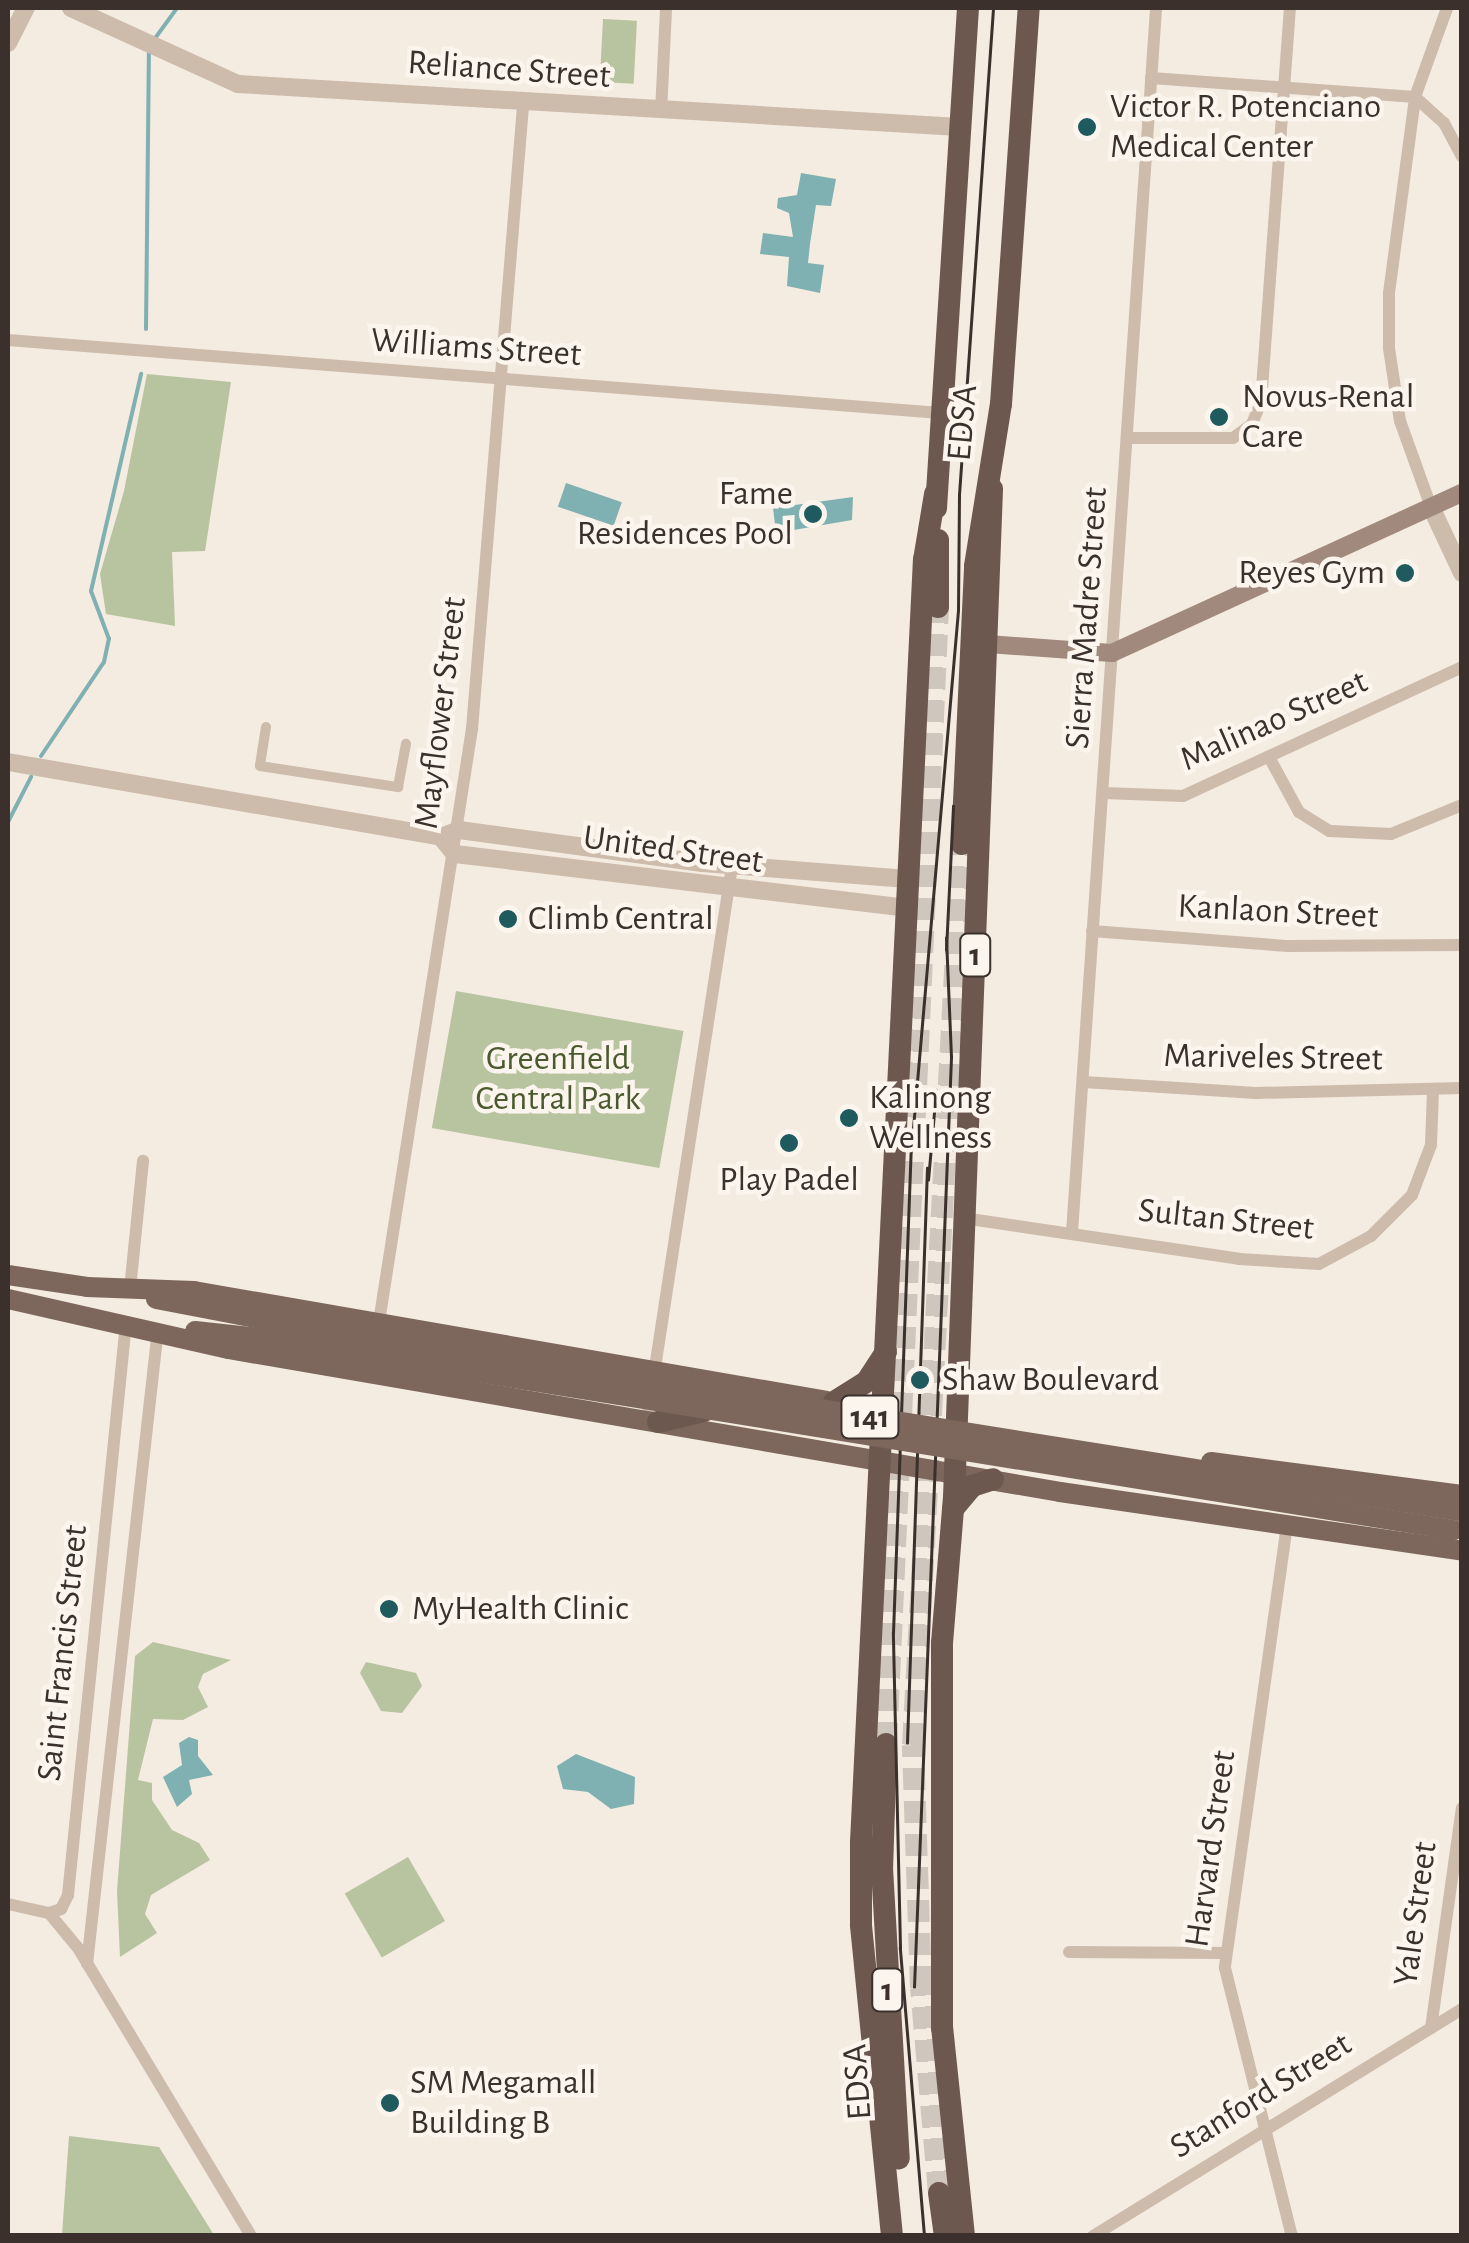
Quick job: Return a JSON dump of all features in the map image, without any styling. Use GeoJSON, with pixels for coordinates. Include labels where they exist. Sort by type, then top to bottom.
{"type":"FeatureCollection","features":[{"type":"Feature","properties":{"kind":"highway","name":"EDSA"},"geometry":{"type":"LineString","coordinates":[[938,607],[935,494],[968,8]]}},
{"type":"Feature","properties":{"kind":"highway","name":"EDSA"},"geometry":{"type":"LineString","coordinates":[[962,844],[975,566],[992,489],[1029,8]]}},
{"type":"Feature","properties":{"kind":"highway","name":"1"},"geometry":{"type":"LineString","coordinates":[[964,2236],[945,2079],[940,1934],[942,1643],[953,1509],[992,489]]}},
{"type":"Feature","properties":{"kind":"highway","name":"1"},"geometry":{"type":"LineString","coordinates":[[892,2236],[861,1924],[887,1349],[893,908],[907,879],[924,560],[935,494]]}},
{"type":"Feature","properties":{"kind":"highway"},"geometry":{"type":"LineString","coordinates":[[834,1402],[868,1381],[887,1349]]}},
{"type":"Feature","properties":{"kind":"highway"},"geometry":{"type":"LineString","coordinates":[[653,1421],[684,1412],[734,1410],[883,1422],[932,1435],[956,1433],[1130,1462],[1300,1498]]}},
{"type":"Feature","properties":{"kind":"highway"},"geometry":{"type":"LineString","coordinates":[[881,1458],[910,1443],[956,1433]]}},
{"type":"Feature","properties":{"kind":"highway"},"geometry":{"type":"LineString","coordinates":[[953,1509],[972,1486],[992,1480]]}},
{"type":"Feature","properties":{"kind":"highway","name":"EDSA"},"geometry":{"type":"LineString","coordinates":[[886,1744],[887,2001],[907,2236]]}},
{"type":"Feature","properties":{"kind":"highway"},"geometry":{"type":"LineString","coordinates":[[938,2193],[945,2236]]}},
{"type":"Feature","properties":{"kind":"main road"},"geometry":{"type":"LineString","coordinates":[[988,644],[1112,653],[1462,493]]}},
{"type":"Feature","properties":{"kind":"main road","name":"141"},"geometry":{"type":"LineString","coordinates":[[8,1275],[88,1288],[280,1332],[1459,1516]]}},
{"type":"Feature","properties":{"kind":"main road","name":"141"},"geometry":{"type":"LineString","coordinates":[[88,1288],[194,1290],[624,1361],[834,1402],[883,1422]]}},
{"type":"Feature","properties":{"kind":"main road","name":"141"},"geometry":{"type":"LineString","coordinates":[[8,1300],[158,1330],[228,1349],[992,1480],[1462,1551]]}},
{"type":"Feature","properties":{"kind":"main road","name":"141"},"geometry":{"type":"LineString","coordinates":[[158,1330],[280,1332]]}},
{"type":"Feature","properties":{"kind":"main road"},"geometry":{"type":"LineString","coordinates":[[616,1414],[629,1389],[624,1361]]}},
{"type":"Feature","properties":{"kind":"main road"},"geometry":{"type":"LineString","coordinates":[[1122,1501],[1130,1462]]}},
{"type":"Feature","properties":{"kind":"main road","name":"141"},"geometry":{"type":"LineString","coordinates":[[1130,1462],[1319,1475],[1459,1516]]}},
{"type":"Feature","properties":{"kind":"main road"},"geometry":{"type":"LineString","coordinates":[[1297,1473],[1310,1529]]}},
{"type":"Feature","properties":{"kind":"main road"},"geometry":{"type":"LineString","coordinates":[[1288,1525],[1300,1498],[1319,1475]]}},
{"type":"Feature","properties":{"kind":"street"},"geometry":{"type":"LineString","coordinates":[[8,43],[26,8]]}},
{"type":"Feature","properties":{"kind":"street","name":"Reliance Street"},"geometry":{"type":"LineString","coordinates":[[70,8],[238,84],[522,106],[959,127]]}},
{"type":"Feature","properties":{"kind":"street"},"geometry":{"type":"LineString","coordinates":[[660,112],[666,8]]}},
{"type":"Feature","properties":{"kind":"street","name":"Sierra Madre Street"},"geometry":{"type":"LineString","coordinates":[[1072,1232],[1130,438],[1156,8]]}},
{"type":"Feature","properties":{"kind":"street"},"geometry":{"type":"LineString","coordinates":[[1130,438],[1198,443],[1233,438],[1252,424],[1261,402],[1290,8]]}},
{"type":"Feature","properties":{"kind":"street"},"geometry":{"type":"LineString","coordinates":[[1448,8],[1415,98],[1389,294],[1389,348],[1400,421],[1431,507],[1462,573]]}},
{"type":"Feature","properties":{"kind":"street"},"geometry":{"type":"LineString","coordinates":[[1151,78],[1415,98],[1444,122],[1462,156]]}},
{"type":"Feature","properties":{"kind":"street","name":"Mayflower Street"},"geometry":{"type":"LineString","coordinates":[[450,834],[503,379],[522,106]]}},
{"type":"Feature","properties":{"kind":"street","name":"Williams Street"},"geometry":{"type":"LineString","coordinates":[[8,340],[940,412]]}},
{"type":"Feature","properties":{"kind":"street","name":"Malinao Street"},"geometry":{"type":"LineString","coordinates":[[1104,793],[1183,796],[1462,668]]}},
{"type":"Feature","properties":{"kind":"street"},"geometry":{"type":"LineString","coordinates":[[266,727],[260,766],[398,787],[406,744]]}},
{"type":"Feature","properties":{"kind":"street"},"geometry":{"type":"LineString","coordinates":[[1269,757],[1298,812],[1330,831],[1391,834],[1462,805]]}},
{"type":"Feature","properties":{"kind":"street","name":"United Street"},"geometry":{"type":"LineString","coordinates":[[8,762],[450,834],[732,866],[907,879]]}},
{"type":"Feature","properties":{"kind":"street"},"geometry":{"type":"LineString","coordinates":[[450,834],[454,854]]}},
{"type":"Feature","properties":{"kind":"street","name":"Mayflower Street"},"geometry":{"type":"LineString","coordinates":[[380,1322],[454,854]]}},
{"type":"Feature","properties":{"kind":"street","name":"United Street"},"geometry":{"type":"LineString","coordinates":[[454,854],[727,891],[893,908]]}},
{"type":"Feature","properties":{"kind":"street"},"geometry":{"type":"LineString","coordinates":[[653,1421],[655,1368],[732,866]]}},
{"type":"Feature","properties":{"kind":"street"},"geometry":{"type":"LineString","coordinates":[[883,878],[893,908]]}},
{"type":"Feature","properties":{"kind":"street","name":"Kanlaon Street"},"geometry":{"type":"LineString","coordinates":[[1092,931],[1288,946],[1462,945]]}},
{"type":"Feature","properties":{"kind":"street","name":"Mariveles Street"},"geometry":{"type":"LineString","coordinates":[[1084,1082],[1256,1093],[1462,1088]]}},
{"type":"Feature","properties":{"kind":"street","name":"Sultan Street"},"geometry":{"type":"LineString","coordinates":[[964,1218],[1238,1259],[1299,1265],[1331,1259],[1372,1236],[1412,1195],[1431,1145],[1433,1090]]}},
{"type":"Feature","properties":{"kind":"street"},"geometry":{"type":"LineString","coordinates":[[130,1289],[143,1161]]}},
{"type":"Feature","properties":{"kind":"street","name":"Saint Francis Street"},"geometry":{"type":"LineString","coordinates":[[49,1913],[61,1909],[68,1895],[126,1323]]}},
{"type":"Feature","properties":{"kind":"street","name":"Saint Francis Street"},"geometry":{"type":"LineString","coordinates":[[87,1964],[158,1330]]}},
{"type":"Feature","properties":{"kind":"street","name":"Harvard Street"},"geometry":{"type":"LineString","coordinates":[[1288,1525],[1226,1953],[1292,2236]]}},
{"type":"Feature","properties":{"kind":"street","name":"Yale Street"},"geometry":{"type":"LineString","coordinates":[[1430,2028],[1462,1808]]}},
{"type":"Feature","properties":{"kind":"street"},"geometry":{"type":"LineString","coordinates":[[8,1904],[49,1913],[87,1964],[251,2236]]}},
{"type":"Feature","properties":{"kind":"street"},"geometry":{"type":"LineString","coordinates":[[1069,1952],[1226,1953]]}},
{"type":"Feature","properties":{"kind":"street","name":"Stanford Street"},"geometry":{"type":"LineString","coordinates":[[1093,2236],[1462,2009]]}},
{"type":"Feature","properties":{"kind":"green space"},"geometry":{"type":"Polygon","coordinates":[[[603,19],[637,21],[634,84],[600,82],[603,19]]]}},
{"type":"Feature","properties":{"kind":"green space"},"geometry":{"type":"Polygon","coordinates":[[[147,374],[231,382],[205,551],[172,552],[175,626],[106,614],[100,574],[124,491],[147,374]]]}},
{"type":"Feature","properties":{"kind":"green space","name":"Greenfield Central Park"},"geometry":{"type":"Polygon","coordinates":[[[456,991],[683,1031],[659,1168],[432,1128],[456,991]]]}},
{"type":"Feature","properties":{"kind":"green space"},"geometry":{"type":"Polygon","coordinates":[[[153,1642],[231,1660],[203,1674],[198,1687],[208,1707],[183,1720],[153,1719],[138,1780],[152,1783],[152,1800],[172,1830],[199,1843],[210,1860],[151,1895],[145,1914],[157,1933],[120,1957],[117,1891],[135,1656],[153,1642]]]}},
{"type":"Feature","properties":{"kind":"green space"},"geometry":{"type":"Polygon","coordinates":[[[366,1662],[416,1673],[422,1686],[402,1713],[381,1711],[360,1673],[366,1662]]]}},
{"type":"Feature","properties":{"kind":"green space"},"geometry":{"type":"Polygon","coordinates":[[[408,1857],[445,1921],[382,1958],[345,1894],[408,1857]]]}},
{"type":"Feature","properties":{"kind":"green space"},"geometry":{"type":"Polygon","coordinates":[[[69,2136],[159,2147],[214,2235],[62,2235],[69,2136]]]}},
{"type":"Feature","properties":{"kind":"water"},"geometry":{"type":"Polygon","coordinates":[[[801,173],[836,179],[831,206],[816,205],[810,244],[808,263],[824,265],[820,293],[787,286],[789,257],[760,254],[763,233],[793,237],[789,213],[777,208],[778,198],[797,195],[801,173]]]}},
{"type":"Feature","properties":{"kind":"water"},"geometry":{"type":"Polygon","coordinates":[[[566,483],[622,502],[614,526],[558,507],[566,483]]]}},
{"type":"Feature","properties":{"kind":"water","name":"Fame Residences Pool"},"geometry":{"type":"Polygon","coordinates":[[[853,497],[852,520],[776,533],[773,508],[853,497]]]}},
{"type":"Feature","properties":{"kind":"water"},"geometry":{"type":"Polygon","coordinates":[[[189,1737],[198,1740],[198,1756],[213,1775],[189,1780],[192,1794],[177,1807],[163,1777],[182,1765],[179,1743],[189,1737]]]}},
{"type":"Feature","properties":{"kind":"water"},"geometry":{"type":"Polygon","coordinates":[[[576,1754],[635,1777],[634,1804],[611,1809],[588,1792],[563,1789],[557,1766],[576,1754]]]}},
{"type":"Feature","properties":{"kind":"waterway"},"geometry":{"type":"LineString","coordinates":[[156,37],[177,8]]}},
{"type":"Feature","properties":{"kind":"waterway"},"geometry":{"type":"LineString","coordinates":[[146,329],[149,50]]}},
{"type":"Feature","properties":{"kind":"waterway"},"geometry":{"type":"LineString","coordinates":[[41,756],[104,662],[109,639],[91,591],[141,374]]}},
{"type":"Feature","properties":{"kind":"waterway"},"geometry":{"type":"LineString","coordinates":[[8,822],[31,777]]}},
{"type":"Feature","properties":{"kind":"tunnel"},"geometry":{"type":"LineString","coordinates":[[886,1744],[938,607]]}},
{"type":"Feature","properties":{"kind":"tunnel"},"geometry":{"type":"LineString","coordinates":[[939,2193],[921,1988],[913,1745],[962,844]]}},
{"type":"Feature","properties":{"kind":"tram line"},"geometry":{"type":"LineString","coordinates":[[924,2236],[900,1948],[893,1633],[911,1151],[958,610],[959,495],[993,8]]}},
{"type":"Feature","properties":{"kind":"tram line"},"geometry":{"type":"LineString","coordinates":[[946,950],[953,806]]}},
{"type":"Feature","properties":{"kind":"tram line"},"geometry":{"type":"LineString","coordinates":[[914,1987],[951,1057],[946,938]]}},
{"type":"Feature","properties":{"kind":"tram line"},"geometry":{"type":"LineString","coordinates":[[928,1180],[936,1090]]}},
{"type":"Feature","properties":{"kind":"tram line"},"geometry":{"type":"LineString","coordinates":[[907,1743],[927,1168]]}},
{"type":"Feature","properties":{"kind":"place","name":"Victor R. Potenciano Medical Center"},"geometry":{"type":"Point","coordinates":[1087,127]}},
{"type":"Feature","properties":{"kind":"place","name":"Novus-Renal Care"},"geometry":{"type":"Point","coordinates":[1219,417]}},
{"type":"Feature","properties":{"kind":"place","name":"Fame Residences Pool"},"geometry":{"type":"Point","coordinates":[813,514]}},
{"type":"Feature","properties":{"kind":"place","name":"Reyes Gym"},"geometry":{"type":"Point","coordinates":[1405,573]}},
{"type":"Feature","properties":{"kind":"place","name":"Climb Central"},"geometry":{"type":"Point","coordinates":[508,919]}},
{"type":"Feature","properties":{"kind":"place","name":"Kalinong Wellness"},"geometry":{"type":"Point","coordinates":[849,1118]}},
{"type":"Feature","properties":{"kind":"place","name":"Play Padel"},"geometry":{"type":"Point","coordinates":[789,1143]}},
{"type":"Feature","properties":{"kind":"place","name":"Shaw Boulevard"},"geometry":{"type":"Point","coordinates":[920,1380]}},
{"type":"Feature","properties":{"kind":"place","name":"MyHealth Clinic"},"geometry":{"type":"Point","coordinates":[389,1609]}},
{"type":"Feature","properties":{"kind":"place","name":"SM Megamall Building B"},"geometry":{"type":"Point","coordinates":[390,2103]}}]}
